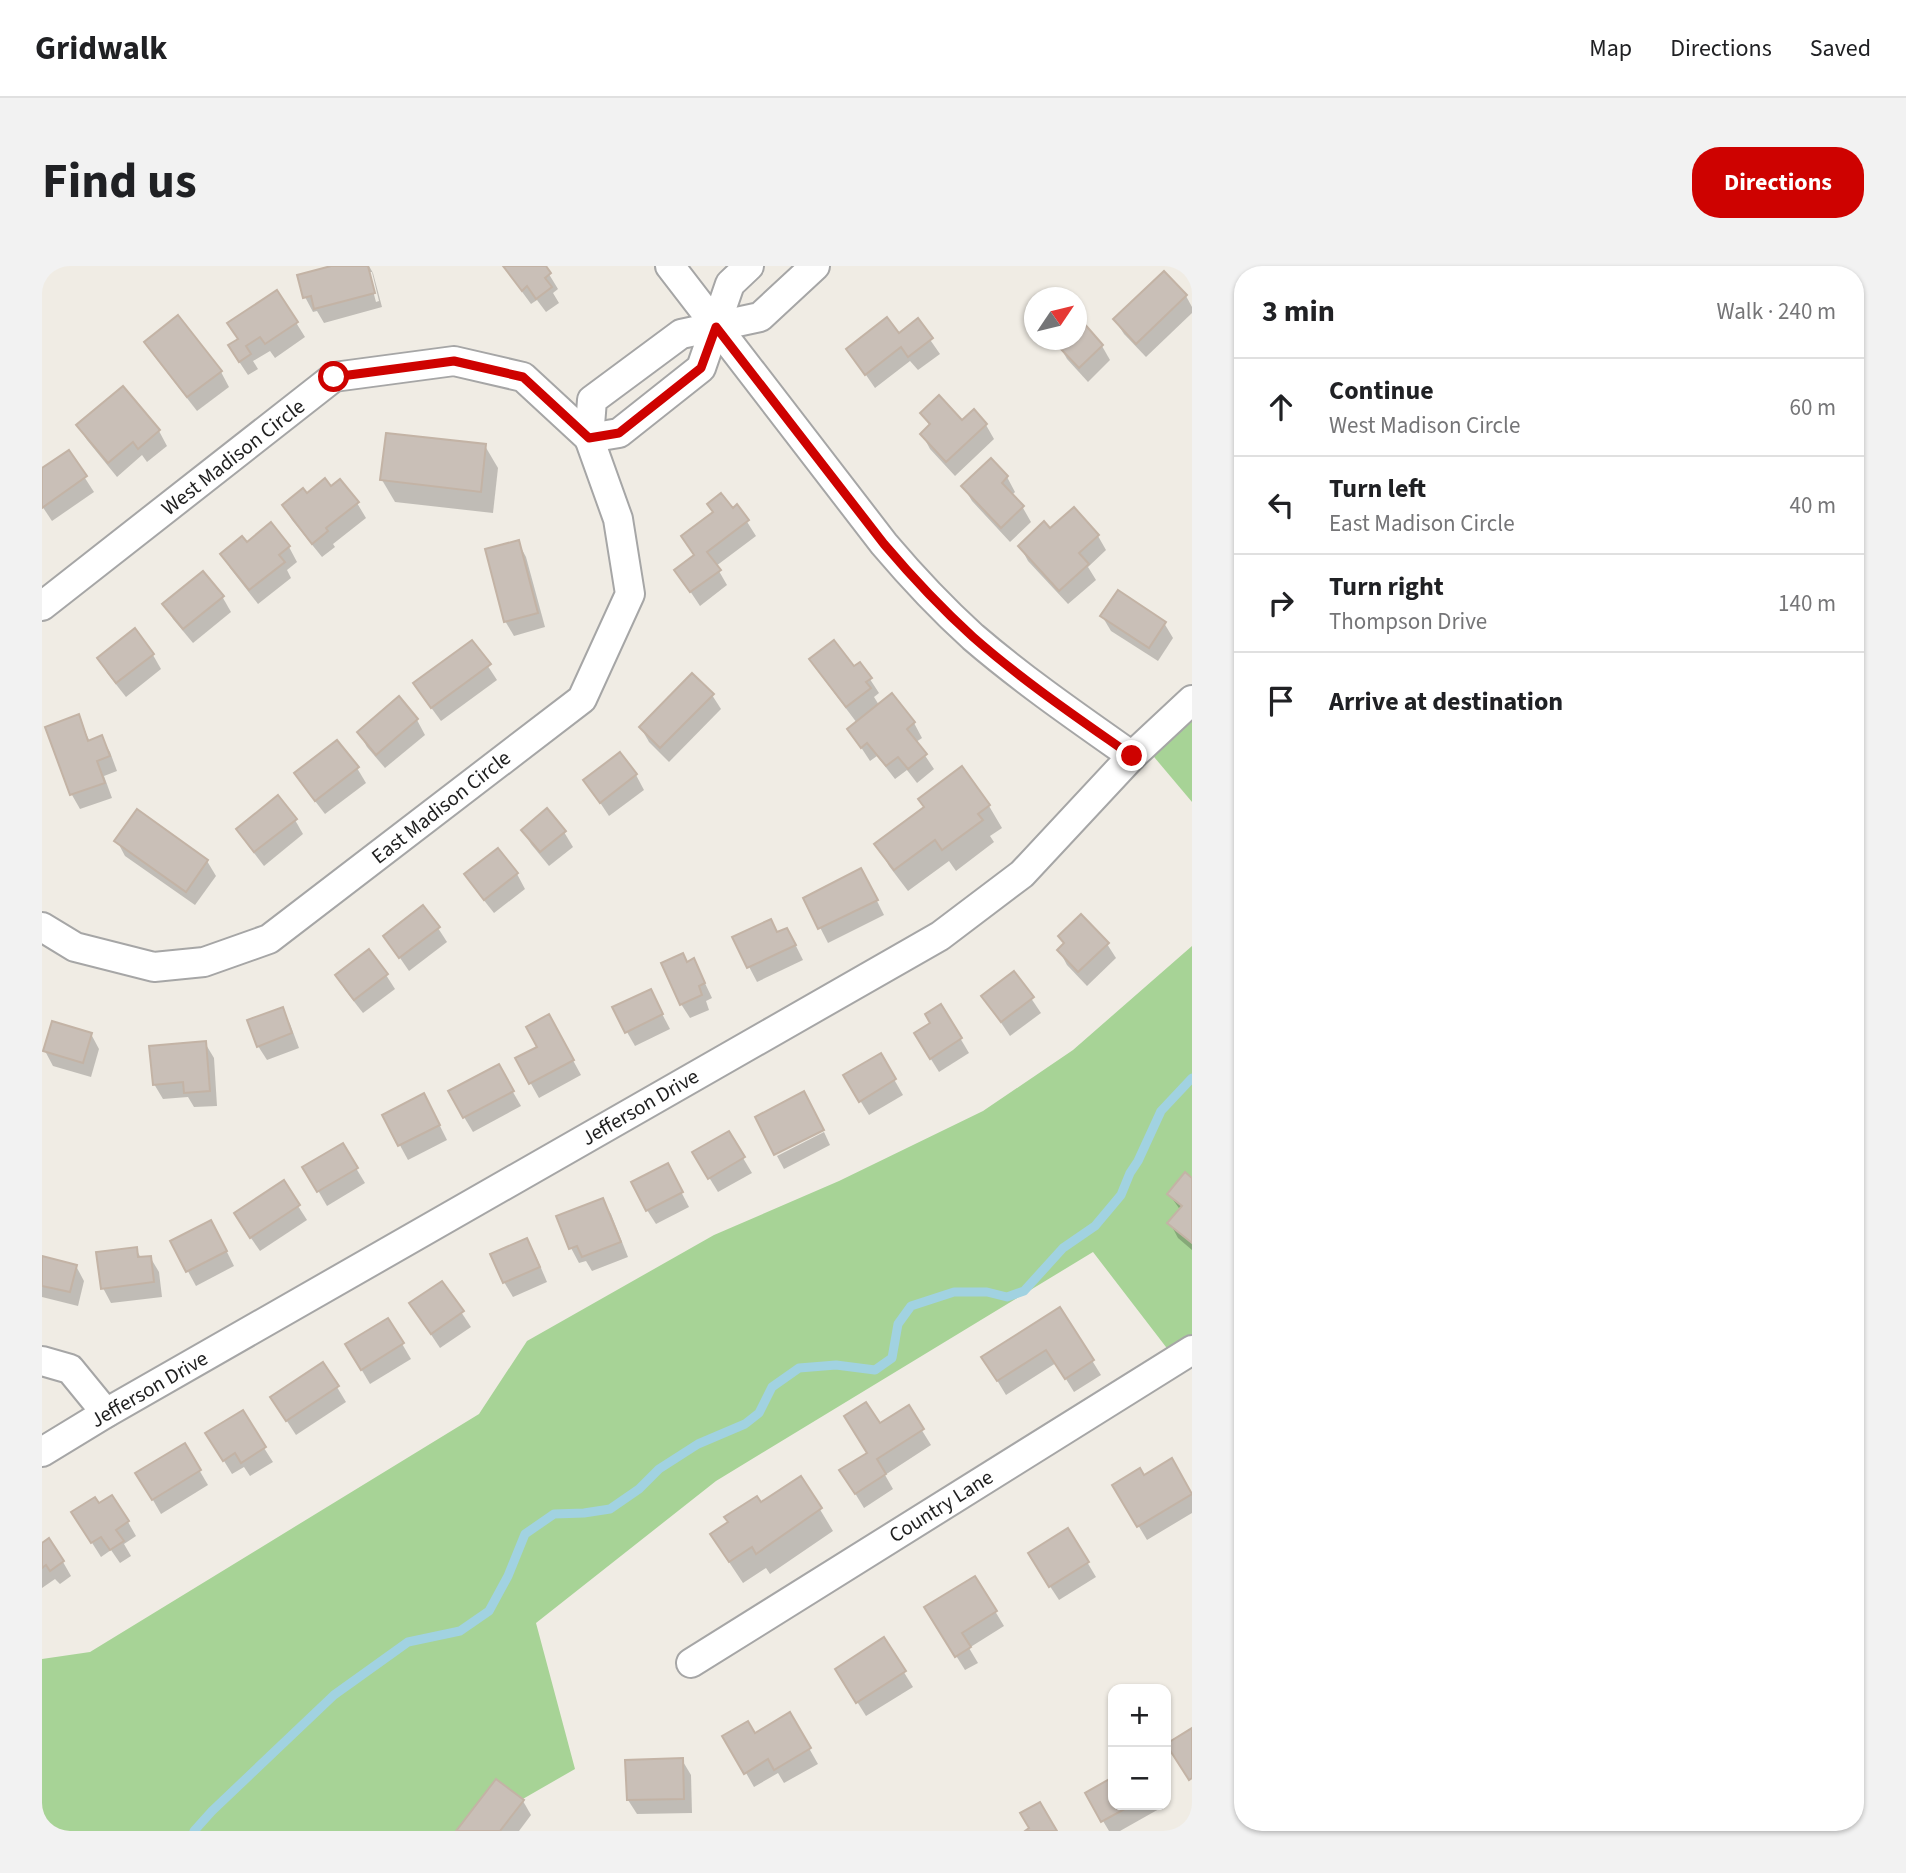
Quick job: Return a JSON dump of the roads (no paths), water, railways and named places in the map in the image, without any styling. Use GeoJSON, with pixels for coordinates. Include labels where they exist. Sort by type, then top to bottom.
{"type":"FeatureCollection","features":[{"type":"Feature","properties":{"kind":"street"},"geometry":{"type":"LineString","coordinates":[[670,266],[884,544],[920,585],[974,638],[1006,664],[1132,756]]}},
{"type":"Feature","properties":{"kind":"street"},"geometry":{"type":"LineString","coordinates":[[589,438],[619,433],[701,368],[730,284],[750,266]]}},
{"type":"Feature","properties":{"kind":"street","name":"East Madison Circle"},"geometry":{"type":"LineString","coordinates":[[42,927],[75,947],[154,967],[204,962],[269,939],[582,699],[630,594],[618,519],[589,438],[592,400],[681,334],[760,317],[815,266]]}},
{"type":"Feature","properties":{"kind":"street","name":"West Madison Circle"},"geometry":{"type":"LineString","coordinates":[[42,606],[334,377],[454,361],[523,377],[589,438]]}},
{"type":"Feature","properties":{"kind":"street","name":"Jefferson Drive"},"geometry":{"type":"LineString","coordinates":[[42,1452],[940,936],[1022,874],[1132,756],[1192,700]]}},
{"type":"Feature","properties":{"kind":"street","name":"Country Lane"},"geometry":{"type":"LineString","coordinates":[[691,1663],[1192,1350]]}},
{"type":"Feature","properties":{"kind":"street"},"geometry":{"type":"LineString","coordinates":[[42,1361],[70,1369],[106,1413]]}},
{"type":"Feature","properties":{"kind":"waterway"},"geometry":{"type":"LineString","coordinates":[[194,1831],[334,1695],[408,1642],[460,1631],[489,1611],[508,1576],[525,1534],[554,1514],[610,1509],[639,1489],[659,1469],[698,1444],[745,1424],[759,1413],[772,1387],[799,1368],[836,1365],[875,1370],[892,1358],[898,1324],[911,1306],[954,1292],[987,1292],[1007,1297],[1024,1291],[1063,1248],[1095,1226],[1121,1195],[1161,1111],[1192,1078]]}}]}
